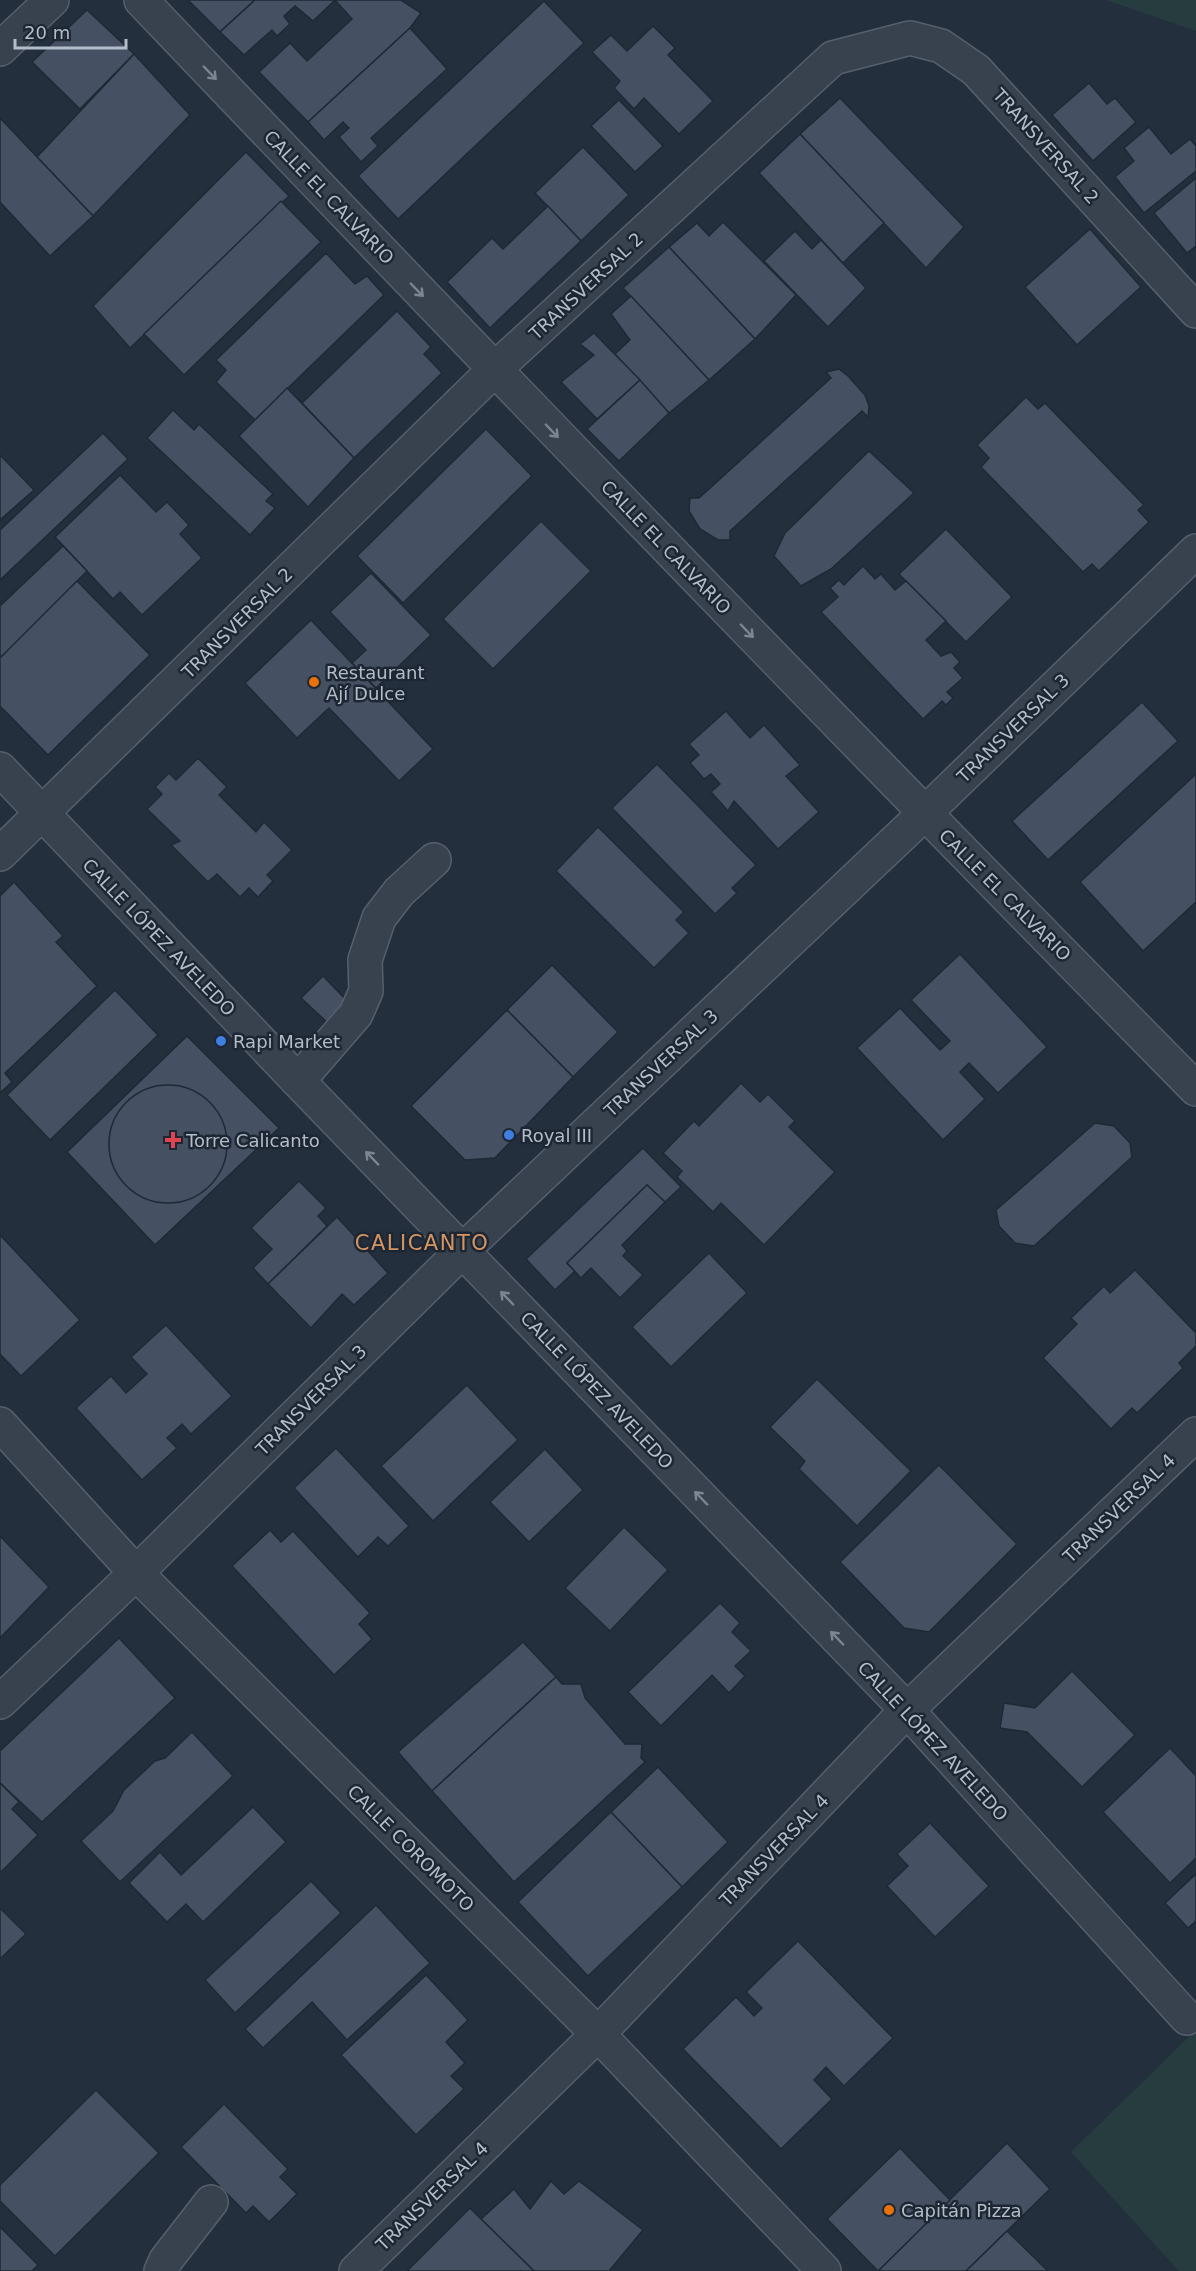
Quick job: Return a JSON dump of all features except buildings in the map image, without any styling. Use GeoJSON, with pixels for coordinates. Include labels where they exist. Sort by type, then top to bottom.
{"type":"FeatureCollection","features":[{"type":"Feature","properties":{"kind":"street"},"geometry":{"type":"LineString","coordinates":[[0,49],[52,0]]}},
{"type":"Feature","properties":{"kind":"street","name":"CALLE EL CALVARIO"},"geometry":{"type":"LineString","coordinates":[[141,0],[494,370],[924,814],[1196,1089]]}},
{"type":"Feature","properties":{"kind":"street","name":"TRANSVERSAL 2"},"geometry":{"type":"LineString","coordinates":[[0,854],[494,370],[833,58],[910,38],[941,46],[976,70],[1196,311]]}},
{"type":"Feature","properties":{"kind":"street","name":"TRANSVERSAL 3"},"geometry":{"type":"LineString","coordinates":[[0,1702],[136,1573],[462,1251],[924,814],[1196,551]]}},
{"type":"Feature","properties":{"kind":"street","name":"CALLE LÓPEZ AVELEDO"},"geometry":{"type":"LineString","coordinates":[[0,769],[297,1081],[907,1710],[1187,2018]]}},
{"type":"Feature","properties":{"kind":"street"},"geometry":{"type":"LineString","coordinates":[[297,1081],[356,1014],[366,990],[365,960],[379,918],[399,892],[434,860]]}},
{"type":"Feature","properties":{"kind":"street","name":"CALLE COROMOTO"},"geometry":{"type":"LineString","coordinates":[[0,1424],[136,1573],[598,2034],[824,2271]]}},
{"type":"Feature","properties":{"kind":"street","name":"TRANSVERSAL 4"},"geometry":{"type":"LineString","coordinates":[[356,2271],[598,2034],[907,1710],[1196,1434]]}},
{"type":"Feature","properties":{"kind":"street"},"geometry":{"type":"LineString","coordinates":[[161,2271],[166,2260],[211,2202]]}},
{"type":"Feature","properties":{"kind":"green space"},"geometry":{"type":"Polygon","coordinates":[[[1106,0],[1196,0],[1196,31],[1106,0]]]}},
{"type":"Feature","properties":{"kind":"green space"},"geometry":{"type":"Polygon","coordinates":[[[1196,2030],[1196,2271],[1179,2271],[1071,2152],[1196,2030]]]}},
{"type":"Feature","properties":{"kind":"place","name":"Restaurant Ají Dulce"},"geometry":{"type":"Point","coordinates":[314,682]}},
{"type":"Feature","properties":{"kind":"place","name":"Rapi Market"},"geometry":{"type":"Point","coordinates":[221,1041]}},
{"type":"Feature","properties":{"kind":"place","name":"Royal III"},"geometry":{"type":"Point","coordinates":[509,1135]}},
{"type":"Feature","properties":{"kind":"place","name":"Torre Calicanto"},"geometry":{"type":"Point","coordinates":[173,1140]}},
{"type":"Feature","properties":{"kind":"place","name":"Capitán Pizza"},"geometry":{"type":"Point","coordinates":[889,2210]}},
{"type":"Feature","properties":{"kind":"district","name":"CALICANTO"},"geometry":{"type":"Point","coordinates":[422,1243]}}]}
